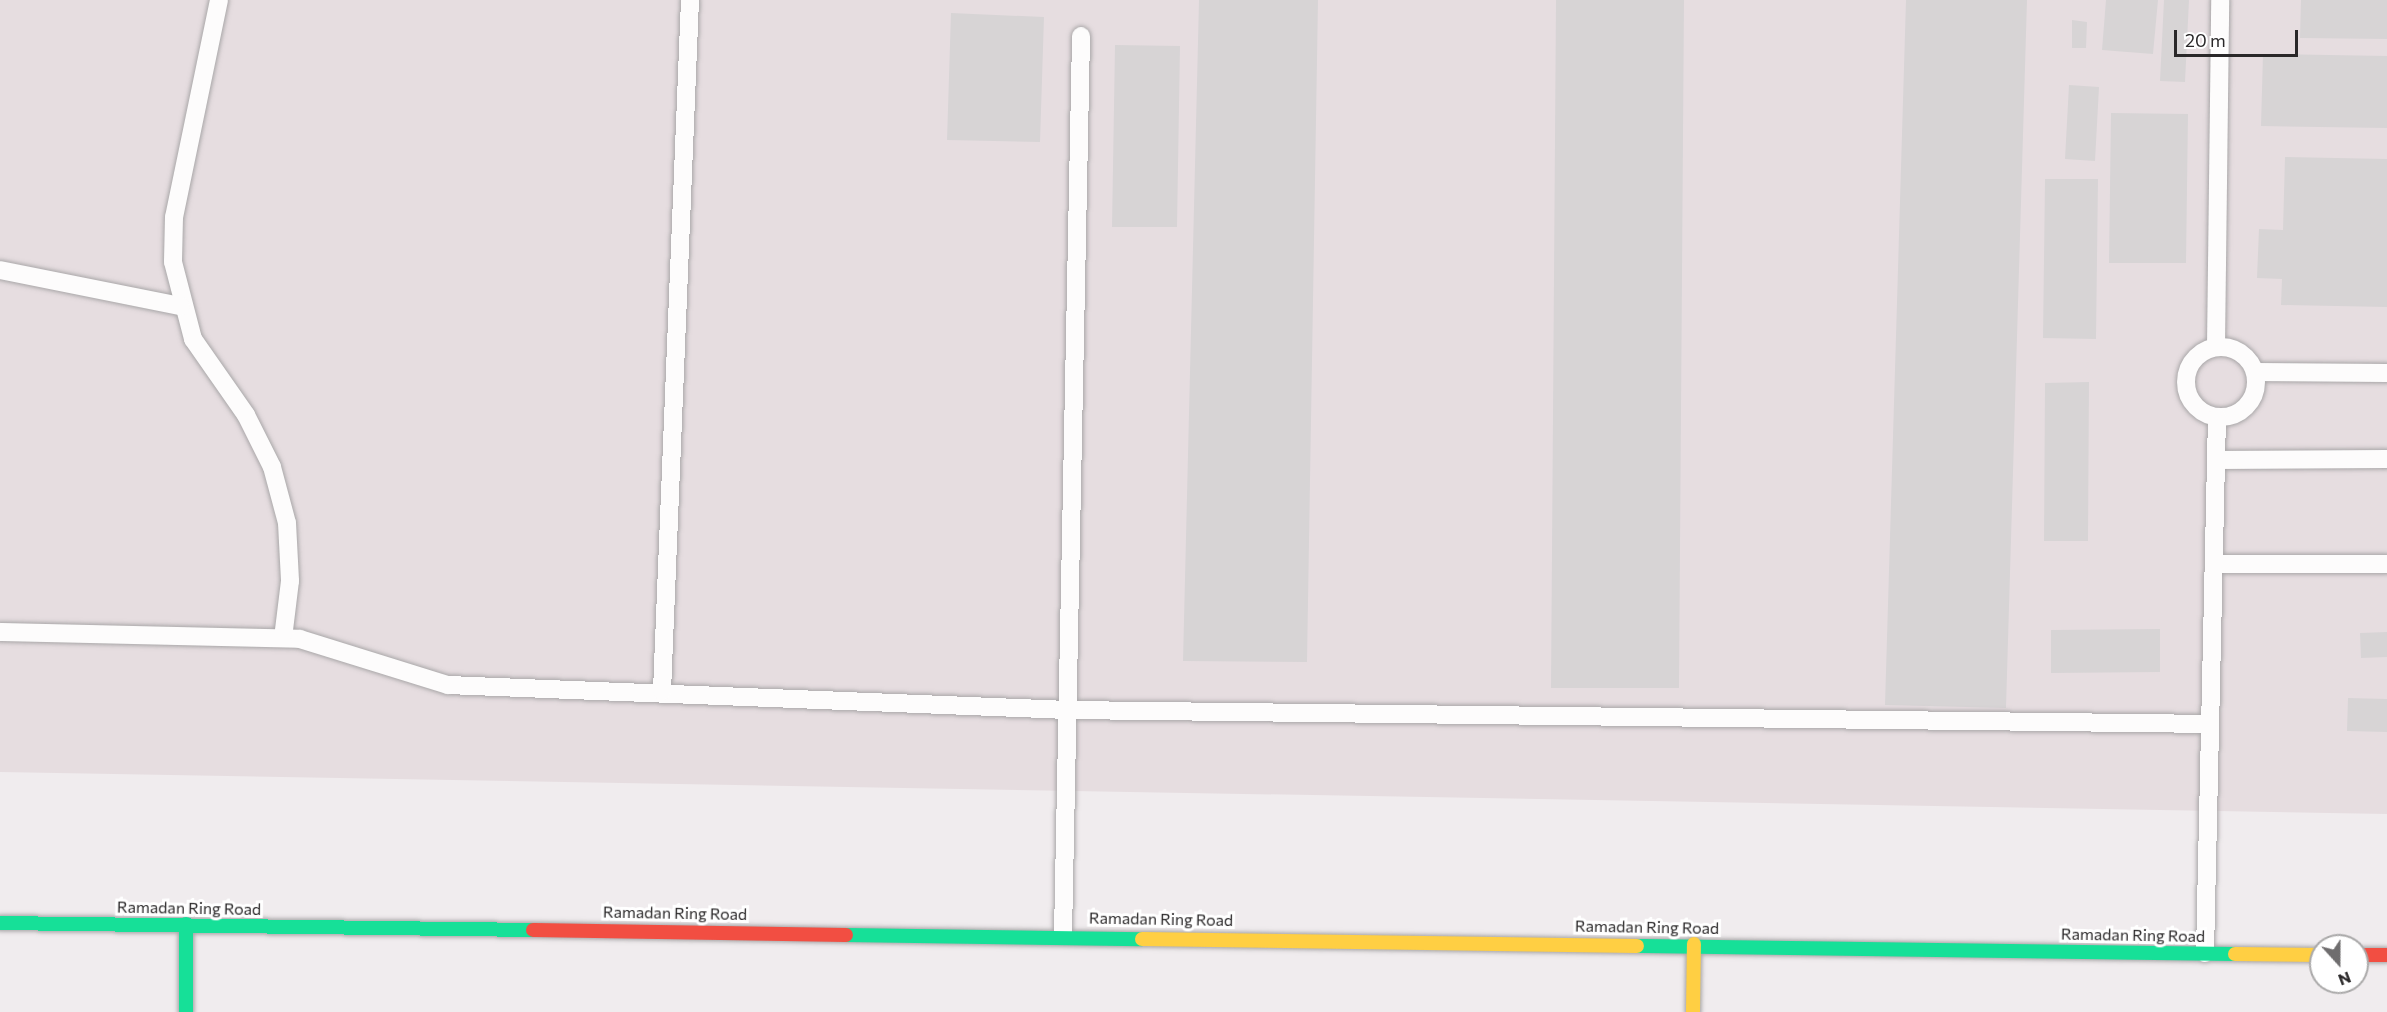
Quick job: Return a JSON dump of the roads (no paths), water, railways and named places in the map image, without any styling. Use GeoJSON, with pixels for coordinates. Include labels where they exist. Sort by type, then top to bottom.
{"type":"FeatureCollection","features":[{"type":"Feature","properties":{"kind":"street","name":"Ramadan Ring Road"},"geometry":{"type":"LineString","coordinates":[[0,923],[1063,934],[2309,955]]}},
{"type":"Feature","properties":{"kind":"street"},"geometry":{"type":"LineString","coordinates":[[186,924],[186,1012]]}},
{"type":"Feature","properties":{"kind":"street"},"geometry":{"type":"LineString","coordinates":[[1693,1012],[1694,944]]}},
{"type":"Feature","properties":{"kind":"street"},"geometry":{"type":"LineString","coordinates":[[2369,955],[2387,956]]}},
{"type":"Feature","properties":{"kind":"lane"},"geometry":{"type":"LineString","coordinates":[[219,0],[174,217],[173,262],[180,306],[193,339],[246,416],[272,467],[288,535],[291,581],[282,638]]}},
{"type":"Feature","properties":{"kind":"lane"},"geometry":{"type":"LineString","coordinates":[[662,691],[690,0]]}},
{"type":"Feature","properties":{"kind":"lane"},"geometry":{"type":"LineString","coordinates":[[2216,346],[2220,0]]}},
{"type":"Feature","properties":{"kind":"lane"},"geometry":{"type":"LineString","coordinates":[[1063,934],[1081,36]]}},
{"type":"Feature","properties":{"kind":"lane"},"geometry":{"type":"LineString","coordinates":[[0,270],[180,306]]}},
{"type":"Feature","properties":{"kind":"lane"},"geometry":{"type":"LineString","coordinates":[[2216,346],[2248,357],[2256,372],[2252,399],[2243,410],[2217,417],[2195,406],[2185,382],[2194,359],[2216,346]]}},
{"type":"Feature","properties":{"kind":"lane"},"geometry":{"type":"LineString","coordinates":[[2256,372],[2387,373]]}},
{"type":"Feature","properties":{"kind":"lane"},"geometry":{"type":"LineString","coordinates":[[2205,953],[2217,417]]}},
{"type":"Feature","properties":{"kind":"lane"},"geometry":{"type":"LineString","coordinates":[[2216,460],[2387,459]]}},
{"type":"Feature","properties":{"kind":"lane"},"geometry":{"type":"LineString","coordinates":[[2214,564],[2387,564]]}},
{"type":"Feature","properties":{"kind":"lane"},"geometry":{"type":"LineString","coordinates":[[0,632],[282,638],[322,644],[448,685],[662,691],[1068,710],[2210,724]]}}]}
